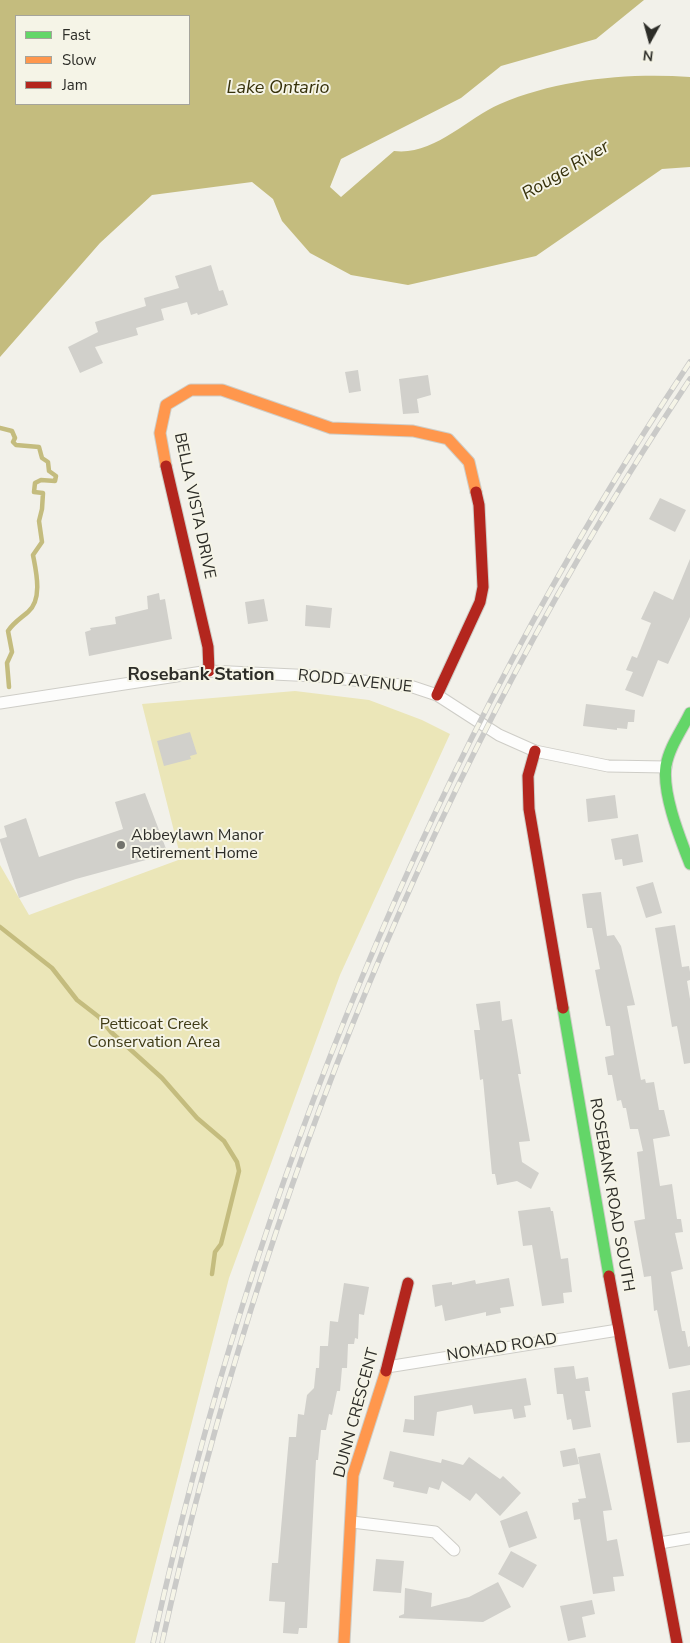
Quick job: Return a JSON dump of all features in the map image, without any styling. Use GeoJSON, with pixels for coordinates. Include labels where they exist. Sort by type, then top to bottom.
{"type":"FeatureCollection","features":[{"type":"Feature","properties":{"kind":"street","name":"BELLA VISTA DRIVE"},"geometry":{"type":"LineString","coordinates":[[209,671],[208,647],[165,462],[160,432],[166,405],[191,390],[222,390],[330,428],[413,431],[448,439],[469,462],[479,505],[483,587],[480,602],[437,695]]}},
{"type":"Feature","properties":{"kind":"street","name":"RODD AVENUE"},"geometry":{"type":"LineString","coordinates":[[0,703],[209,671],[325,677],[410,686],[437,695],[500,735],[535,751],[608,766],[666,767]]}},
{"type":"Feature","properties":{"kind":"street"},"geometry":{"type":"LineString","coordinates":[[690,713],[666,767],[672,809],[690,864]]}},
{"type":"Feature","properties":{"kind":"street","name":"ROSEBANK ROAD SOUTH"},"geometry":{"type":"LineString","coordinates":[[535,751],[528,776],[529,809],[618,1330],[660,1543],[677,1643]]}},
{"type":"Feature","properties":{"kind":"street","name":"DUNN CRESCENT"},"geometry":{"type":"LineString","coordinates":[[344,1643],[352,1522],[353,1475],[387,1367],[408,1283]]}},
{"type":"Feature","properties":{"kind":"street","name":"NOMAD ROAD"},"geometry":{"type":"LineString","coordinates":[[387,1367],[618,1330]]}},
{"type":"Feature","properties":{"kind":"street"},"geometry":{"type":"LineString","coordinates":[[352,1522],[435,1532],[454,1550]]}},
{"type":"Feature","properties":{"kind":"street"},"geometry":{"type":"LineString","coordinates":[[660,1543],[690,1538]]}},
{"type":"Feature","properties":{"kind":"green space","name":"Petticoat Creek Conservation Area"},"geometry":{"type":"Polygon","coordinates":[[[295,691],[369,700],[422,720],[450,734],[340,975],[229,1278],[135,1643],[0,1643],[0,865],[29,915],[181,859],[142,704],[295,691]]]}},
{"type":"Feature","properties":{"kind":"water","name":"Lake Ontario"},"geometry":{"type":"Polygon","coordinates":[[[0,0],[644,0],[596,39],[501,66],[461,98],[341,159],[330,187],[341,197],[394,151],[422,148],[436,142],[487,111],[523,95],[569,83],[618,77],[690,77],[690,167],[662,169],[536,256],[408,285],[351,275],[310,253],[282,221],[273,199],[252,182],[152,195],[100,243],[0,357],[0,0]]]}},
{"type":"Feature","properties":{"kind":"building"},"geometry":{"type":"Polygon","coordinates":[[[211,265],[219,291],[223,290],[228,305],[198,315],[197,313],[191,315],[187,302],[161,309],[164,320],[136,328],[138,335],[95,347],[103,363],[80,373],[68,347],[98,332],[95,322],[146,306],[144,298],[179,288],[175,276],[211,265]]]}},
{"type":"Feature","properties":{"kind":"building"},"geometry":{"type":"Polygon","coordinates":[[[358,370],[361,391],[349,393],[345,372],[358,370]]]}},
{"type":"Feature","properties":{"kind":"building"},"geometry":{"type":"Polygon","coordinates":[[[428,375],[431,395],[417,399],[419,413],[403,414],[399,379],[428,375]]]}},
{"type":"Feature","properties":{"kind":"building"},"geometry":{"type":"Polygon","coordinates":[[[660,498],[686,510],[675,532],[649,519],[660,498]]]}},
{"type":"Feature","properties":{"kind":"building"},"geometry":{"type":"Polygon","coordinates":[[[690,559],[690,617],[668,664],[658,660],[643,697],[625,690],[633,672],[626,670],[632,656],[637,658],[651,623],[641,619],[654,591],[673,600],[690,559]]]}},
{"type":"Feature","properties":{"kind":"building"},"geometry":{"type":"Polygon","coordinates":[[[159,593],[160,600],[165,599],[172,639],[89,656],[85,632],[91,630],[90,628],[116,624],[115,617],[148,609],[147,596],[159,593]]]}},
{"type":"Feature","properties":{"kind":"building"},"geometry":{"type":"Polygon","coordinates":[[[264,599],[268,621],[248,624],[245,602],[264,599]]]}},
{"type":"Feature","properties":{"kind":"building"},"geometry":{"type":"Polygon","coordinates":[[[306,605],[332,608],[330,628],[305,626],[306,605]]]}},
{"type":"Feature","properties":{"kind":"building"},"geometry":{"type":"Polygon","coordinates":[[[586,704],[635,710],[634,722],[628,722],[627,729],[617,728],[617,730],[583,726],[586,704]]]}},
{"type":"Feature","properties":{"kind":"building"},"geometry":{"type":"Polygon","coordinates":[[[190,732],[197,754],[190,756],[191,759],[164,766],[157,741],[190,732]]]}},
{"type":"Feature","properties":{"kind":"building","name":"Abbeylawn Manor Retirement Home"},"geometry":{"type":"Polygon","coordinates":[[[145,793],[168,854],[76,879],[19,898],[0,841],[0,839],[7,837],[4,826],[26,818],[39,857],[123,829],[115,802],[145,793]]]}},
{"type":"Feature","properties":{"kind":"building"},"geometry":{"type":"Polygon","coordinates":[[[615,795],[618,818],[588,822],[586,799],[615,795]]]}},
{"type":"Feature","properties":{"kind":"building"},"geometry":{"type":"Polygon","coordinates":[[[638,834],[643,862],[623,866],[622,859],[615,860],[611,839],[638,834]]]}},
{"type":"Feature","properties":{"kind":"building"},"geometry":{"type":"Polygon","coordinates":[[[653,882],[662,913],[646,918],[636,887],[653,882]]]}},
{"type":"Feature","properties":{"kind":"building"},"geometry":{"type":"Polygon","coordinates":[[[601,892],[607,936],[614,935],[621,946],[635,1005],[627,1006],[641,1080],[645,1079],[646,1083],[654,1082],[659,1110],[664,1110],[670,1136],[653,1139],[660,1186],[672,1184],[677,1219],[681,1219],[683,1232],[675,1233],[683,1269],[671,1272],[682,1331],[685,1331],[688,1347],[690,1346],[690,1365],[669,1369],[657,1310],[654,1311],[651,1276],[644,1277],[634,1221],[645,1219],[637,1152],[643,1151],[638,1129],[630,1129],[626,1108],[623,1108],[621,1100],[617,1101],[612,1075],[608,1075],[605,1057],[614,1055],[610,1026],[606,1026],[595,970],[600,969],[592,928],[587,928],[582,894],[601,892]]]}},
{"type":"Feature","properties":{"kind":"building"},"geometry":{"type":"Polygon","coordinates":[[[675,925],[682,967],[689,966],[690,972],[690,980],[687,981],[690,999],[690,1063],[684,1064],[677,1026],[672,1027],[655,928],[675,925]]]}},
{"type":"Feature","properties":{"kind":"building"},"geometry":{"type":"Polygon","coordinates":[[[500,1001],[502,1021],[512,1019],[521,1074],[518,1074],[530,1141],[519,1142],[522,1162],[539,1173],[531,1189],[517,1181],[497,1185],[495,1174],[492,1174],[483,1079],[480,1080],[474,1030],[480,1030],[476,1004],[500,1001]]]}},
{"type":"Feature","properties":{"kind":"building"},"geometry":{"type":"Polygon","coordinates":[[[550,1207],[551,1211],[553,1211],[561,1259],[568,1258],[572,1292],[563,1293],[564,1303],[542,1306],[532,1245],[523,1246],[518,1211],[550,1207]]]}},
{"type":"Feature","properties":{"kind":"building"},"geometry":{"type":"Polygon","coordinates":[[[509,1278],[514,1306],[500,1308],[501,1313],[486,1316],[486,1312],[445,1321],[442,1305],[435,1307],[432,1285],[452,1282],[452,1285],[475,1280],[476,1284],[509,1278]]]}},
{"type":"Feature","properties":{"kind":"building"},"geometry":{"type":"Polygon","coordinates":[[[344,1283],[369,1287],[364,1315],[359,1314],[358,1339],[355,1338],[354,1344],[348,1344],[347,1368],[342,1368],[340,1391],[337,1391],[332,1415],[329,1414],[326,1430],[321,1430],[318,1460],[316,1460],[307,1628],[299,1628],[298,1634],[283,1633],[285,1602],[269,1601],[272,1563],[278,1563],[289,1437],[296,1437],[298,1414],[304,1415],[307,1395],[314,1388],[316,1368],[319,1368],[320,1346],[328,1346],[330,1321],[338,1322],[344,1283]]]}},
{"type":"Feature","properties":{"kind":"building"},"geometry":{"type":"Polygon","coordinates":[[[574,1366],[576,1379],[588,1377],[590,1391],[585,1391],[591,1427],[573,1430],[571,1419],[567,1420],[563,1394],[557,1394],[554,1368],[574,1366]]]}},
{"type":"Feature","properties":{"kind":"building"},"geometry":{"type":"Polygon","coordinates":[[[526,1378],[531,1405],[524,1406],[526,1417],[514,1419],[512,1409],[474,1414],[472,1405],[437,1412],[434,1436],[403,1432],[405,1419],[414,1420],[414,1396],[526,1378]]]}},
{"type":"Feature","properties":{"kind":"building"},"geometry":{"type":"Polygon","coordinates":[[[690,1390],[690,1442],[677,1443],[672,1393],[690,1390]]]}},
{"type":"Feature","properties":{"kind":"building"},"geometry":{"type":"Polygon","coordinates":[[[575,1448],[579,1464],[563,1467],[560,1451],[575,1448]]]}},
{"type":"Feature","properties":{"kind":"building"},"geometry":{"type":"Polygon","coordinates":[[[390,1451],[441,1463],[442,1459],[463,1465],[469,1457],[500,1479],[503,1476],[521,1493],[500,1516],[476,1493],[470,1501],[442,1481],[439,1490],[429,1487],[427,1494],[393,1487],[394,1482],[383,1479],[390,1451]]]}},
{"type":"Feature","properties":{"kind":"building"},"geometry":{"type":"Polygon","coordinates":[[[600,1453],[612,1510],[603,1511],[607,1541],[617,1539],[624,1576],[613,1577],[615,1591],[593,1594],[580,1519],[574,1520],[572,1503],[579,1502],[578,1499],[586,1498],[578,1457],[600,1453]]]}},
{"type":"Feature","properties":{"kind":"building"},"geometry":{"type":"Polygon","coordinates":[[[527,1511],[537,1538],[509,1548],[500,1521],[527,1511]]]}},
{"type":"Feature","properties":{"kind":"building"},"geometry":{"type":"Polygon","coordinates":[[[511,1551],[537,1565],[523,1588],[498,1574],[511,1551]]]}},
{"type":"Feature","properties":{"kind":"building"},"geometry":{"type":"Polygon","coordinates":[[[376,1559],[404,1561],[401,1593],[373,1591],[376,1559]]]}},
{"type":"Feature","properties":{"kind":"building"},"geometry":{"type":"Polygon","coordinates":[[[498,1582],[511,1607],[483,1622],[399,1618],[399,1616],[404,1614],[405,1588],[432,1593],[431,1607],[469,1597],[498,1582]]]}},
{"type":"Feature","properties":{"kind":"building"},"geometry":{"type":"Polygon","coordinates":[[[592,1600],[595,1614],[582,1617],[586,1637],[568,1641],[560,1606],[592,1600]]]}},
{"type":"Feature","properties":{"kind":"waterway"},"geometry":{"type":"LineString","coordinates":[[0,428],[12,431],[15,438],[13,442],[16,445],[39,447],[42,458],[48,462],[49,471],[56,476],[55,481],[41,480],[35,483],[34,492],[43,493],[39,521],[42,542],[33,555],[37,577],[36,600],[28,612],[8,631],[12,652],[7,663],[9,687]]}},
{"type":"Feature","properties":{"kind":"waterway"},"geometry":{"type":"LineString","coordinates":[[0,927],[52,968],[77,1000],[99,1017],[111,1032],[162,1078],[197,1118],[224,1141],[237,1162],[239,1171],[221,1244],[215,1252],[212,1274]]}},
{"type":"Feature","properties":{"kind":"railway"},"geometry":{"type":"LineString","coordinates":[[153,1643],[194,1474],[242,1306],[298,1141],[362,978],[433,818],[511,662],[597,510],[690,362]]}},
{"type":"Feature","properties":{"kind":"railway"},"geometry":{"type":"LineString","coordinates":[[162,1643],[203,1476],[251,1311],[306,1148],[368,987],[437,829],[514,675],[598,524],[690,379]]}},
{"type":"Feature","properties":{"kind":"traffic: fast"},"geometry":{"type":"LineString","coordinates":[[690,713],[670,752],[665,777],[673,816],[690,864]]}},
{"type":"Feature","properties":{"kind":"traffic: fast"},"geometry":{"type":"LineString","coordinates":[[563,1008],[609,1276]]}},
{"type":"Feature","properties":{"kind":"traffic: slow"},"geometry":{"type":"LineString","coordinates":[[166,466],[160,433],[166,405],[191,390],[222,390],[331,428],[413,431],[448,439],[469,462],[476,492]]}},
{"type":"Feature","properties":{"kind":"traffic: slow"},"geometry":{"type":"LineString","coordinates":[[344,1643],[353,1475],[386,1371]]}},
{"type":"Feature","properties":{"kind":"traffic: jam"},"geometry":{"type":"LineString","coordinates":[[166,466],[208,647],[209,671]]}},
{"type":"Feature","properties":{"kind":"traffic: jam"},"geometry":{"type":"LineString","coordinates":[[437,695],[480,602],[483,587],[479,505],[476,492]]}},
{"type":"Feature","properties":{"kind":"traffic: jam"},"geometry":{"type":"LineString","coordinates":[[535,751],[528,776],[529,809],[563,1008]]}},
{"type":"Feature","properties":{"kind":"traffic: jam"},"geometry":{"type":"LineString","coordinates":[[609,1276],[677,1643]]}},
{"type":"Feature","properties":{"kind":"traffic: jam"},"geometry":{"type":"LineString","coordinates":[[386,1371],[408,1283]]}},
{"type":"Feature","properties":{"kind":"place","name":"Abbeylawn Manor Retirement Home"},"geometry":{"type":"Point","coordinates":[121,845]}},
{"type":"Feature","properties":{"kind":"district","name":"Rosebank Station"},"geometry":{"type":"Point","coordinates":[201,676]}},
{"type":"Feature","properties":{"kind":"water label","name":"Rouge River"},"geometry":{"type":"Point","coordinates":[566,171]}}]}
